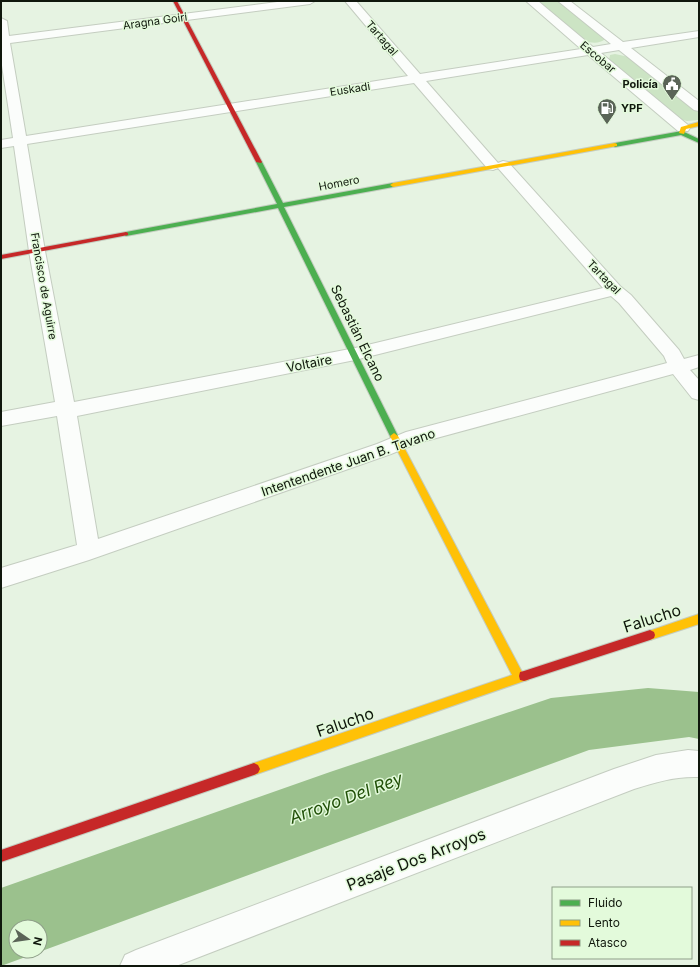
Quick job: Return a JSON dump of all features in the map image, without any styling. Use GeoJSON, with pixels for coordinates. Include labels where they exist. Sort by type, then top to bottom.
{"type":"FeatureCollection","features":[{"type":"Feature","properties":{"kind":"street","name":"Sebastián Elcano"},"geometry":{"type":"LineString","coordinates":[[175,1],[232,108],[355,354],[398,444],[519,677]]}},
{"type":"Feature","properties":{"kind":"street","name":"Aragna Goiri"},"geometry":{"type":"LineString","coordinates":[[3,41],[310,1]]}},
{"type":"Feature","properties":{"kind":"street","name":"Tartagal"},"geometry":{"type":"LineString","coordinates":[[350,1],[418,79],[614,290],[625,299],[673,354],[677,367],[699,393]]}},
{"type":"Feature","properties":{"kind":"street","name":"Escobar"},"geometry":{"type":"LineString","coordinates":[[531,1],[683,131]]}},
{"type":"Feature","properties":{"kind":"street","name":"Escobar"},"geometry":{"type":"LineString","coordinates":[[563,1],[699,107]]}},
{"type":"Feature","properties":{"kind":"street","name":"Francisco de Aguirre"},"geometry":{"type":"LineString","coordinates":[[1,21],[37,251],[66,409],[89,551]]}},
{"type":"Feature","properties":{"kind":"street","name":"Euskadi"},"geometry":{"type":"LineString","coordinates":[[1,144],[699,34]]}},
{"type":"Feature","properties":{"kind":"street","name":"Homero"},"geometry":{"type":"LineString","coordinates":[[1,258],[683,131],[692,125],[699,124]]}},
{"type":"Feature","properties":{"kind":"street"},"geometry":{"type":"LineString","coordinates":[[683,131],[699,141]]}},
{"type":"Feature","properties":{"kind":"street","name":"Voltaire"},"geometry":{"type":"LineString","coordinates":[[1,419],[51,409],[80,409],[355,354],[614,290]]}},
{"type":"Feature","properties":{"kind":"street","name":"Intentendente Juan B. Tavano"},"geometry":{"type":"LineString","coordinates":[[1,578],[89,551],[398,444],[413,437],[699,361]]}},
{"type":"Feature","properties":{"kind":"street","name":"Falucho"},"geometry":{"type":"LineString","coordinates":[[1,856],[519,677],[699,619]]}},
{"type":"Feature","properties":{"kind":"street","name":"Pasaje Dos Arroyos"},"geometry":{"type":"LineString","coordinates":[[136,966],[614,783],[658,768],[691,763],[699,764]]}},
{"type":"Feature","properties":{"kind":"shaded area"},"geometry":{"type":"Polygon","coordinates":[[[537,1],[558,1],[605,39],[603,41],[593,43],[585,41],[537,1]]]}},
{"type":"Feature","properties":{"kind":"shaded area"},"geometry":{"type":"Polygon","coordinates":[[[615,54],[629,57],[699,113],[699,120],[687,121],[680,119],[609,60],[610,55],[615,54]]]}},
{"type":"Feature","properties":{"kind":"water","name":"Arroyo Del Rey"},"geometry":{"type":"Polygon","coordinates":[[[648,688],[699,692],[699,739],[689,737],[589,750],[48,949],[48,919],[8,919],[8,959],[20,959],[1,966],[1,888],[330,772],[551,698],[648,688]]]}},
{"type":"Feature","properties":{"kind":"traffic: fast"},"geometry":{"type":"LineString","coordinates":[[682,133],[699,141]]}},
{"type":"Feature","properties":{"kind":"traffic: fast"},"geometry":{"type":"LineString","coordinates":[[615,145],[682,133]]}},
{"type":"Feature","properties":{"kind":"traffic: fast"},"geometry":{"type":"LineString","coordinates":[[259,162],[394,436]]}},
{"type":"Feature","properties":{"kind":"traffic: fast"},"geometry":{"type":"LineString","coordinates":[[126,234],[393,185]]}},
{"type":"Feature","properties":{"kind":"traffic: slow"},"geometry":{"type":"LineString","coordinates":[[682,133],[683,128],[699,124]]}},
{"type":"Feature","properties":{"kind":"traffic: slow"},"geometry":{"type":"LineString","coordinates":[[393,185],[615,145]]}},
{"type":"Feature","properties":{"kind":"traffic: slow"},"geometry":{"type":"LineString","coordinates":[[394,436],[519,677]]}},
{"type":"Feature","properties":{"kind":"traffic: slow"},"geometry":{"type":"LineString","coordinates":[[650,635],[699,619]]}},
{"type":"Feature","properties":{"kind":"traffic: slow"},"geometry":{"type":"LineString","coordinates":[[254,769],[524,676]]}},
{"type":"Feature","properties":{"kind":"traffic: jam"},"geometry":{"type":"LineString","coordinates":[[175,1],[259,162]]}},
{"type":"Feature","properties":{"kind":"traffic: jam"},"geometry":{"type":"LineString","coordinates":[[1,257],[126,234]]}},
{"type":"Feature","properties":{"kind":"traffic: jam"},"geometry":{"type":"LineString","coordinates":[[524,676],[650,635]]}},
{"type":"Feature","properties":{"kind":"traffic: jam"},"geometry":{"type":"LineString","coordinates":[[1,856],[254,769]]}},
{"type":"Feature","properties":{"kind":"place","name":"Policía"},"geometry":{"type":"Point","coordinates":[672,101]}},
{"type":"Feature","properties":{"kind":"place","name":"YPF"},"geometry":{"type":"Point","coordinates":[607,125]}}]}
